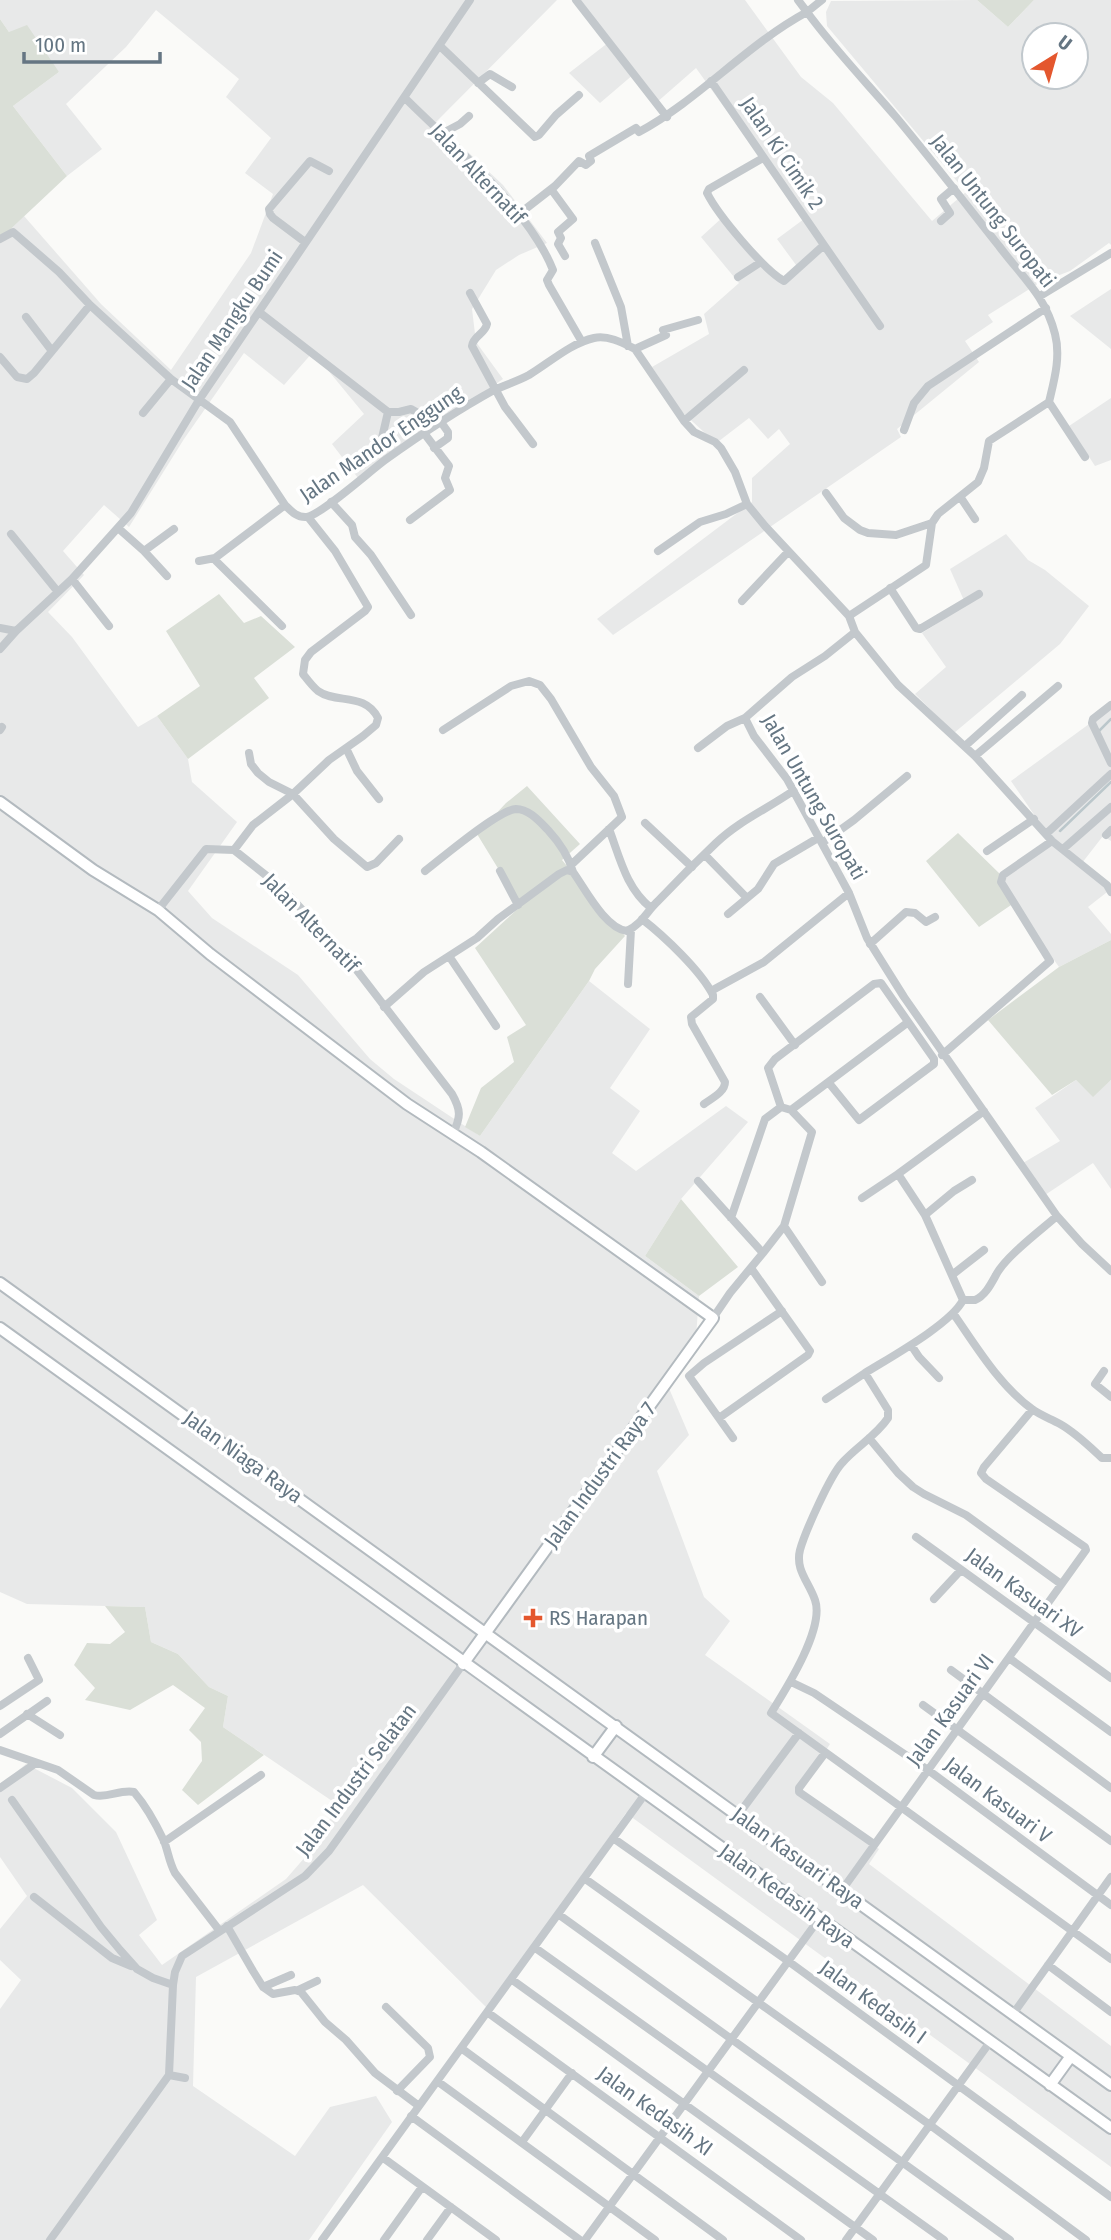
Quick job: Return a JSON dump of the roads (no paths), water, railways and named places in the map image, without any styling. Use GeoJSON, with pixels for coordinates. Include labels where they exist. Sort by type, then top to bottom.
{"type":"FeatureCollection","features":[{"type":"Feature","properties":{"kind":"main road"},"geometry":{"type":"LineString","coordinates":[[0,802],[93,870],[158,910],[210,954],[407,1104],[453,1133],[713,1318]]}},
{"type":"Feature","properties":{"kind":"main road","name":"Jalan Niaga Raya"},"geometry":{"type":"LineString","coordinates":[[0,1283],[486,1632]]}},
{"type":"Feature","properties":{"kind":"main road","name":"Jalan Industri Raya 7"},"geometry":{"type":"LineString","coordinates":[[463,1664],[713,1318]]}},
{"type":"Feature","properties":{"kind":"main road","name":"Jalan Niaga Raya"},"geometry":{"type":"LineString","coordinates":[[0,1328],[463,1664]]}},
{"type":"Feature","properties":{"kind":"main road","name":"Jalan Kasuari Raya"},"geometry":{"type":"LineString","coordinates":[[486,1632],[1111,2085]]}},
{"type":"Feature","properties":{"kind":"main road","name":"Jalan Kedasih Raya"},"geometry":{"type":"LineString","coordinates":[[463,1664],[1111,2128]]}},
{"type":"Feature","properties":{"kind":"main road"},"geometry":{"type":"LineString","coordinates":[[593,1757],[616,1727]]}},
{"type":"Feature","properties":{"kind":"main road"},"geometry":{"type":"LineString","coordinates":[[1050,2085],[1071,2056]]}},
{"type":"Feature","properties":{"kind":"street","name":"Jalan Mangku Bumi"},"geometry":{"type":"LineString","coordinates":[[0,649],[72,579],[131,513],[200,400],[470,0]]}},
{"type":"Feature","properties":{"kind":"street"},"geometry":{"type":"LineString","coordinates":[[576,0],[667,117]]}},
{"type":"Feature","properties":{"kind":"street","name":"Jalan Untung Suropati"},"geometry":{"type":"LineString","coordinates":[[799,0],[844,59],[954,188],[1040,296],[1058,345],[1049,402]]}},
{"type":"Feature","properties":{"kind":"street"},"geometry":{"type":"LineString","coordinates":[[519,214],[551,189],[579,161],[586,165],[591,161],[589,156],[609,143],[636,128],[639,132],[667,117],[773,31],[807,12],[822,0]]}},
{"type":"Feature","properties":{"kind":"street"},"geometry":{"type":"LineString","coordinates":[[440,46],[535,137],[579,95]]}},
{"type":"Feature","properties":{"kind":"street"},"geometry":{"type":"LineString","coordinates":[[478,83],[490,74],[512,86]]}},
{"type":"Feature","properties":{"kind":"street","name":"Jalan Ki Cimik 2"},"geometry":{"type":"LineString","coordinates":[[711,81],[880,326]]}},
{"type":"Feature","properties":{"kind":"street","name":"Jalan Alternatif"},"geometry":{"type":"LineString","coordinates":[[405,98],[519,214],[545,252],[553,270],[547,280],[549,285],[582,342]]}},
{"type":"Feature","properties":{"kind":"street"},"geometry":{"type":"LineString","coordinates":[[441,134],[469,117]]}},
{"type":"Feature","properties":{"kind":"street"},"geometry":{"type":"LineString","coordinates":[[764,158],[709,189],[707,193],[761,262],[784,280],[824,245]]}},
{"type":"Feature","properties":{"kind":"street"},"geometry":{"type":"LineString","coordinates":[[305,242],[273,218],[269,209],[310,161],[328,171]]}},
{"type":"Feature","properties":{"kind":"street"},"geometry":{"type":"LineString","coordinates":[[940,221],[950,213],[941,199],[954,188]]}},
{"type":"Feature","properties":{"kind":"street"},"geometry":{"type":"LineString","coordinates":[[551,189],[573,219],[558,232],[561,239],[558,244],[565,256]]}},
{"type":"Feature","properties":{"kind":"street","name":"Jalan Mandor Enggung"},"geometry":{"type":"LineString","coordinates":[[0,239],[13,232],[171,379],[233,425],[285,505],[295,515],[308,517],[439,423],[496,390],[526,377],[582,342]]}},
{"type":"Feature","properties":{"kind":"street"},"geometry":{"type":"LineString","coordinates":[[595,243],[618,298],[631,348],[684,421],[694,432],[715,442],[721,448],[735,472],[747,504],[849,616],[855,632],[898,685],[975,756],[1049,838],[1110,886]]}},
{"type":"Feature","properties":{"kind":"street"},"geometry":{"type":"LineString","coordinates":[[1040,296],[1111,253]]}},
{"type":"Feature","properties":{"kind":"street"},"geometry":{"type":"LineString","coordinates":[[738,277],[761,262]]}},
{"type":"Feature","properties":{"kind":"street"},"geometry":{"type":"LineString","coordinates":[[470,293],[487,324],[472,346],[505,407],[533,444]]}},
{"type":"Feature","properties":{"kind":"street"},"geometry":{"type":"LineString","coordinates":[[0,358],[17,377],[27,379],[90,305]]}},
{"type":"Feature","properties":{"kind":"street"},"geometry":{"type":"LineString","coordinates":[[904,430],[914,403],[928,386],[1046,307]]}},
{"type":"Feature","properties":{"kind":"street"},"geometry":{"type":"LineString","coordinates":[[259,312],[388,412],[411,409],[439,423],[448,432],[448,438],[434,448]]}},
{"type":"Feature","properties":{"kind":"street"},"geometry":{"type":"LineString","coordinates":[[26,317],[52,351]]}},
{"type":"Feature","properties":{"kind":"street"},"geometry":{"type":"LineString","coordinates":[[582,342],[600,337],[631,348],[666,335],[663,330],[698,320]]}},
{"type":"Feature","properties":{"kind":"street"},"geometry":{"type":"LineString","coordinates":[[684,421],[744,370]]}},
{"type":"Feature","properties":{"kind":"street"},"geometry":{"type":"LineString","coordinates":[[143,413],[171,379]]}},
{"type":"Feature","properties":{"kind":"street"},"geometry":{"type":"LineString","coordinates":[[849,616],[926,565],[932,523],[937,515],[975,486],[984,468],[989,441],[1049,402],[1085,457]]}},
{"type":"Feature","properties":{"kind":"street"},"geometry":{"type":"LineString","coordinates":[[382,438],[388,412]]}},
{"type":"Feature","properties":{"kind":"street"},"geometry":{"type":"LineString","coordinates":[[410,520],[450,490],[445,478],[449,466],[424,433]]}},
{"type":"Feature","properties":{"kind":"street"},"geometry":{"type":"LineString","coordinates":[[826,493],[844,518],[860,530],[897,535],[932,523]]}},
{"type":"Feature","properties":{"kind":"street"},"geometry":{"type":"LineString","coordinates":[[961,498],[975,519]]}},
{"type":"Feature","properties":{"kind":"street"},"geometry":{"type":"LineString","coordinates":[[331,502],[352,525],[355,537],[371,555],[411,615]]}},
{"type":"Feature","properties":{"kind":"street"},"geometry":{"type":"LineString","coordinates":[[658,551],[700,522],[747,504]]}},
{"type":"Feature","properties":{"kind":"street"},"geometry":{"type":"LineString","coordinates":[[199,561],[215,558],[285,505]]}},
{"type":"Feature","properties":{"kind":"street"},"geometry":{"type":"LineString","coordinates":[[158,910],[205,850],[234,850],[253,825],[376,724],[376,713],[359,702],[320,693],[303,674],[303,667],[311,652],[368,607],[335,551],[308,517]]}},
{"type":"Feature","properties":{"kind":"street"},"geometry":{"type":"LineString","coordinates":[[118,528],[167,576]]}},
{"type":"Feature","properties":{"kind":"street"},"geometry":{"type":"LineString","coordinates":[[144,551],[174,528]]}},
{"type":"Feature","properties":{"kind":"street"},"geometry":{"type":"LineString","coordinates":[[11,534],[58,592]]}},
{"type":"Feature","properties":{"kind":"street"},"geometry":{"type":"LineString","coordinates":[[742,601],[788,552]]}},
{"type":"Feature","properties":{"kind":"street"},"geometry":{"type":"LineString","coordinates":[[215,558],[282,626]]}},
{"type":"Feature","properties":{"kind":"street"},"geometry":{"type":"LineString","coordinates":[[72,579],[109,626]]}},
{"type":"Feature","properties":{"kind":"street"},"geometry":{"type":"LineString","coordinates":[[890,588],[919,629],[979,594]]}},
{"type":"Feature","properties":{"kind":"street"},"geometry":{"type":"LineString","coordinates":[[0,628],[16,631]]}},
{"type":"Feature","properties":{"kind":"street","name":"Jalan Untung Suropati"},"geometry":{"type":"LineString","coordinates":[[855,632],[792,677],[745,718],[754,736],[787,779],[849,893],[870,944],[942,1055],[1057,1216],[1111,1271]]}},
{"type":"Feature","properties":{"kind":"street"},"geometry":{"type":"LineString","coordinates":[[384,1007],[424,972],[477,938],[498,919],[572,868],[622,817],[619,804],[591,766],[551,699],[535,682],[524,681],[511,686],[443,730]]}},
{"type":"Feature","properties":{"kind":"street"},"geometry":{"type":"LineString","coordinates":[[975,756],[1058,686]]}},
{"type":"Feature","properties":{"kind":"street"},"geometry":{"type":"LineString","coordinates":[[965,746],[1022,695]]}},
{"type":"Feature","properties":{"kind":"street"},"geometry":{"type":"LineString","coordinates":[[1111,705],[1094,717],[1092,723],[1111,763]]}},
{"type":"Feature","properties":{"kind":"street"},"geometry":{"type":"LineString","coordinates":[[698,748],[727,726],[745,718]]}},
{"type":"Feature","properties":{"kind":"street"},"geometry":{"type":"LineString","coordinates":[[346,748],[357,771],[380,799]]}},
{"type":"Feature","properties":{"kind":"street"},"geometry":{"type":"LineString","coordinates":[[249,753],[251,764],[258,773],[293,794],[334,839],[367,867],[376,863],[399,839]]}},
{"type":"Feature","properties":{"kind":"street"},"geometry":{"type":"LineString","coordinates":[[942,1055],[1050,961],[1001,882],[1003,875],[1049,838],[1111,774]]}},
{"type":"Feature","properties":{"kind":"street"},"geometry":{"type":"LineString","coordinates":[[728,914],[763,883],[774,864],[854,820],[907,776]]}},
{"type":"Feature","properties":{"kind":"street"},"geometry":{"type":"LineString","coordinates":[[425,871],[500,815],[517,809],[531,814],[555,838],[572,868],[615,927],[624,931],[631,930],[692,867],[744,819],[765,810],[793,791]]}},
{"type":"Feature","properties":{"kind":"street"},"geometry":{"type":"LineString","coordinates":[[1063,849],[1111,807]]}},
{"type":"Feature","properties":{"kind":"street"},"geometry":{"type":"LineString","coordinates":[[987,851],[1034,819]]}},
{"type":"Feature","properties":{"kind":"street"},"geometry":{"type":"LineString","coordinates":[[645,823],[692,867]]}},
{"type":"Feature","properties":{"kind":"street"},"geometry":{"type":"LineString","coordinates":[[609,829],[628,879],[641,899],[651,908]]}},
{"type":"Feature","properties":{"kind":"street","name":"Jalan Alternatif"},"geometry":{"type":"LineString","coordinates":[[234,850],[282,888],[349,960],[421,1053],[458,1105],[460,1118],[453,1133]]}},
{"type":"Feature","properties":{"kind":"street"},"geometry":{"type":"LineString","coordinates":[[705,855],[747,898]]}},
{"type":"Feature","properties":{"kind":"street"},"geometry":{"type":"LineString","coordinates":[[500,871],[518,905]]}},
{"type":"Feature","properties":{"kind":"street"},"geometry":{"type":"LineString","coordinates":[[711,991],[764,961],[849,893]]}},
{"type":"Feature","properties":{"kind":"street"},"geometry":{"type":"LineString","coordinates":[[870,944],[906,912],[915,913],[926,922],[935,917]]}},
{"type":"Feature","properties":{"kind":"street"},"geometry":{"type":"LineString","coordinates":[[642,919],[680,954],[711,991],[713,999],[696,1011],[691,1020],[725,1085],[704,1104]]}},
{"type":"Feature","properties":{"kind":"street"},"geometry":{"type":"LineString","coordinates":[[628,984],[631,930]]}},
{"type":"Feature","properties":{"kind":"street"},"geometry":{"type":"LineString","coordinates":[[449,956],[496,1026]]}},
{"type":"Feature","properties":{"kind":"street"},"geometry":{"type":"LineString","coordinates":[[780,1107],[768,1068],[775,1059],[877,983],[882,985],[934,1059],[933,1065],[859,1120],[829,1083]]}},
{"type":"Feature","properties":{"kind":"street"},"geometry":{"type":"LineString","coordinates":[[760,997],[796,1045]]}},
{"type":"Feature","properties":{"kind":"street"},"geometry":{"type":"LineString","coordinates":[[791,1110],[907,1023]]}},
{"type":"Feature","properties":{"kind":"street"},"geometry":{"type":"LineString","coordinates":[[713,1318],[784,1226],[811,1133],[810,1128],[791,1110],[780,1107]]}},
{"type":"Feature","properties":{"kind":"street"},"geometry":{"type":"LineString","coordinates":[[731,1218],[765,1119],[780,1107]]}},
{"type":"Feature","properties":{"kind":"street"},"geometry":{"type":"LineString","coordinates":[[862,1198],[984,1111]]}},
{"type":"Feature","properties":{"kind":"street"},"geometry":{"type":"LineString","coordinates":[[898,1174],[925,1215],[963,1300]]}},
{"type":"Feature","properties":{"kind":"street"},"geometry":{"type":"LineString","coordinates":[[925,1215],[972,1180]]}},
{"type":"Feature","properties":{"kind":"street"},"geometry":{"type":"LineString","coordinates":[[698,1181],[763,1253]]}},
{"type":"Feature","properties":{"kind":"street"},"geometry":{"type":"LineString","coordinates":[[963,1300],[974,1300],[986,1291],[1010,1258],[1057,1216]]}},
{"type":"Feature","properties":{"kind":"street"},"geometry":{"type":"LineString","coordinates":[[784,1226],[822,1282]]}},
{"type":"Feature","properties":{"kind":"street"},"geometry":{"type":"LineString","coordinates":[[953,1275],[984,1250]]}},
{"type":"Feature","properties":{"kind":"street"},"geometry":{"type":"LineString","coordinates":[[719,1418],[810,1351],[751,1268]]}},
{"type":"Feature","properties":{"kind":"street"},"geometry":{"type":"LineString","coordinates":[[826,1399],[911,1345],[953,1313],[963,1300]]}},
{"type":"Feature","properties":{"kind":"street"},"geometry":{"type":"LineString","coordinates":[[733,1438],[689,1376],[782,1311]]}},
{"type":"Feature","properties":{"kind":"street"},"geometry":{"type":"LineString","coordinates":[[953,1313],[1001,1379],[1032,1410],[1084,1440],[1102,1458],[1111,1458]]}},
{"type":"Feature","properties":{"kind":"street"},"geometry":{"type":"LineString","coordinates":[[911,1345],[939,1378]]}},
{"type":"Feature","properties":{"kind":"street"},"geometry":{"type":"LineString","coordinates":[[1104,1371],[1095,1384],[1111,1397]]}},
{"type":"Feature","properties":{"kind":"street"},"geometry":{"type":"LineString","coordinates":[[865,1373],[889,1414],[886,1422],[834,1471],[802,1543],[799,1562],[801,1573],[815,1600],[817,1611],[811,1636],[791,1682],[771,1713],[1111,1959]]}},
{"type":"Feature","properties":{"kind":"street","name":"Jalan Kasuari VI"},"geometry":{"type":"LineString","coordinates":[[842,1890],[1086,1550],[981,1473],[982,1468],[1032,1410]]}},
{"type":"Feature","properties":{"kind":"street"},"geometry":{"type":"LineString","coordinates":[[869,1438],[913,1487],[966,1515],[1061,1584]]}},
{"type":"Feature","properties":{"kind":"street","name":"Jalan Kasuari XV"},"geometry":{"type":"LineString","coordinates":[[916,1537],[1111,1678]]}},
{"type":"Feature","properties":{"kind":"street"},"geometry":{"type":"LineString","coordinates":[[934,1599],[961,1570]]}},
{"type":"Feature","properties":{"kind":"street"},"geometry":{"type":"LineString","coordinates":[[0,1706],[39,1680],[28,1658]]}},
{"type":"Feature","properties":{"kind":"street"},"geometry":{"type":"LineString","coordinates":[[1009,1658],[1111,1732]]}},
{"type":"Feature","properties":{"kind":"street","name":"Jalan Industri Selatan"},"geometry":{"type":"LineString","coordinates":[[169,2075],[173,1985],[182,1956],[305,1877],[329,1851],[463,1664]]}},
{"type":"Feature","properties":{"kind":"street"},"geometry":{"type":"LineString","coordinates":[[951,1670],[1111,1788]]}},
{"type":"Feature","properties":{"kind":"street","name":"Jalan Kasuari V"},"geometry":{"type":"LineString","coordinates":[[791,1682],[814,1693],[928,1770],[1111,1905]]}},
{"type":"Feature","properties":{"kind":"street"},"geometry":{"type":"LineString","coordinates":[[0,1734],[47,1701]]}},
{"type":"Feature","properties":{"kind":"street"},"geometry":{"type":"LineString","coordinates":[[923,1705],[1111,1841]]}},
{"type":"Feature","properties":{"kind":"street"},"geometry":{"type":"LineString","coordinates":[[27,1714],[60,1735]]}},
{"type":"Feature","properties":{"kind":"street"},"geometry":{"type":"LineString","coordinates":[[738,1815],[799,1733]]}},
{"type":"Feature","properties":{"kind":"street"},"geometry":{"type":"LineString","coordinates":[[0,1750],[58,1770],[100,1797],[117,1792],[134,1792],[164,1842],[175,1873],[223,1928],[263,1987],[273,1994],[298,1990],[317,1981]]}},
{"type":"Feature","properties":{"kind":"street"},"geometry":{"type":"LineString","coordinates":[[825,1753],[799,1791],[874,1844]]}},
{"type":"Feature","properties":{"kind":"street"},"geometry":{"type":"LineString","coordinates":[[0,1788],[36,1763]]}},
{"type":"Feature","properties":{"kind":"street"},"geometry":{"type":"LineString","coordinates":[[164,1842],[261,1775]]}},
{"type":"Feature","properties":{"kind":"street"},"geometry":{"type":"LineString","coordinates":[[322,2240],[645,1794]]}},
{"type":"Feature","properties":{"kind":"street"},"geometry":{"type":"LineString","coordinates":[[12,1800],[101,1927],[137,1969]]}},
{"type":"Feature","properties":{"kind":"street","name":"Jalan Kedasih I"},"geometry":{"type":"LineString","coordinates":[[613,1838],[788,1961],[1111,2197]]}},
{"type":"Feature","properties":{"kind":"street"},"geometry":{"type":"LineString","coordinates":[[1013,2014],[1111,1877]]}},
{"type":"Feature","properties":{"kind":"street"},"geometry":{"type":"LineString","coordinates":[[584,1878],[1086,2240]]}},
{"type":"Feature","properties":{"kind":"street"},"geometry":{"type":"LineString","coordinates":[[34,1897],[112,1958],[173,1985]]}},
{"type":"Feature","properties":{"kind":"street"},"geometry":{"type":"LineString","coordinates":[[558,1914],[1010,2240]]}},
{"type":"Feature","properties":{"kind":"street"},"geometry":{"type":"LineString","coordinates":[[411,2116],[583,2240],[610,2207],[819,1919]]}},
{"type":"Feature","properties":{"kind":"street"},"geometry":{"type":"LineString","coordinates":[[534,1947],[944,2240]]}},
{"type":"Feature","properties":{"kind":"street"},"geometry":{"type":"LineString","coordinates":[[1048,1965],[1111,2012]]}},
{"type":"Feature","properties":{"kind":"street"},"geometry":{"type":"LineString","coordinates":[[263,1987],[291,1975]]}},
{"type":"Feature","properties":{"kind":"street"},"geometry":{"type":"LineString","coordinates":[[511,1979],[873,2240]]}},
{"type":"Feature","properties":{"kind":"street"},"geometry":{"type":"LineString","coordinates":[[298,1990],[374,2073],[419,2106]]}},
{"type":"Feature","properties":{"kind":"street"},"geometry":{"type":"LineString","coordinates":[[386,2007],[428,2048],[430,2057],[397,2091]]}},
{"type":"Feature","properties":{"kind":"street","name":"Jalan Kedasih XI"},"geometry":{"type":"LineString","coordinates":[[487,2012],[801,2240]]}},
{"type":"Feature","properties":{"kind":"street"},"geometry":{"type":"LineString","coordinates":[[846,2240],[990,2042]]}},
{"type":"Feature","properties":{"kind":"street"},"geometry":{"type":"LineString","coordinates":[[461,2048],[723,2240]]}},
{"type":"Feature","properties":{"kind":"street"},"geometry":{"type":"LineString","coordinates":[[522,2142],[572,2073]]}},
{"type":"Feature","properties":{"kind":"street"},"geometry":{"type":"LineString","coordinates":[[50,2240],[169,2075],[185,2078]]}},
{"type":"Feature","properties":{"kind":"street"},"geometry":{"type":"LineString","coordinates":[[437,2081],[655,2240]]}},
{"type":"Feature","properties":{"kind":"street"},"geometry":{"type":"LineString","coordinates":[[382,2157],[496,2240]]}},
{"type":"Feature","properties":{"kind":"street"},"geometry":{"type":"LineString","coordinates":[[384,2240],[422,2187]]}},
{"type":"Feature","properties":{"kind":"street"},"geometry":{"type":"LineString","coordinates":[[427,2240],[451,2207]]}},
{"type":"Feature","properties":{"kind":"waterway"},"geometry":{"type":"LineString","coordinates":[[1098,732],[1111,719]]}},
{"type":"Feature","properties":{"kind":"waterway"},"geometry":{"type":"LineString","coordinates":[[1060,831],[1111,782]]}},
{"type":"Feature","properties":{"kind":"place","name":"RS Harapan"},"geometry":{"type":"Point","coordinates":[533,1618]}}]}
